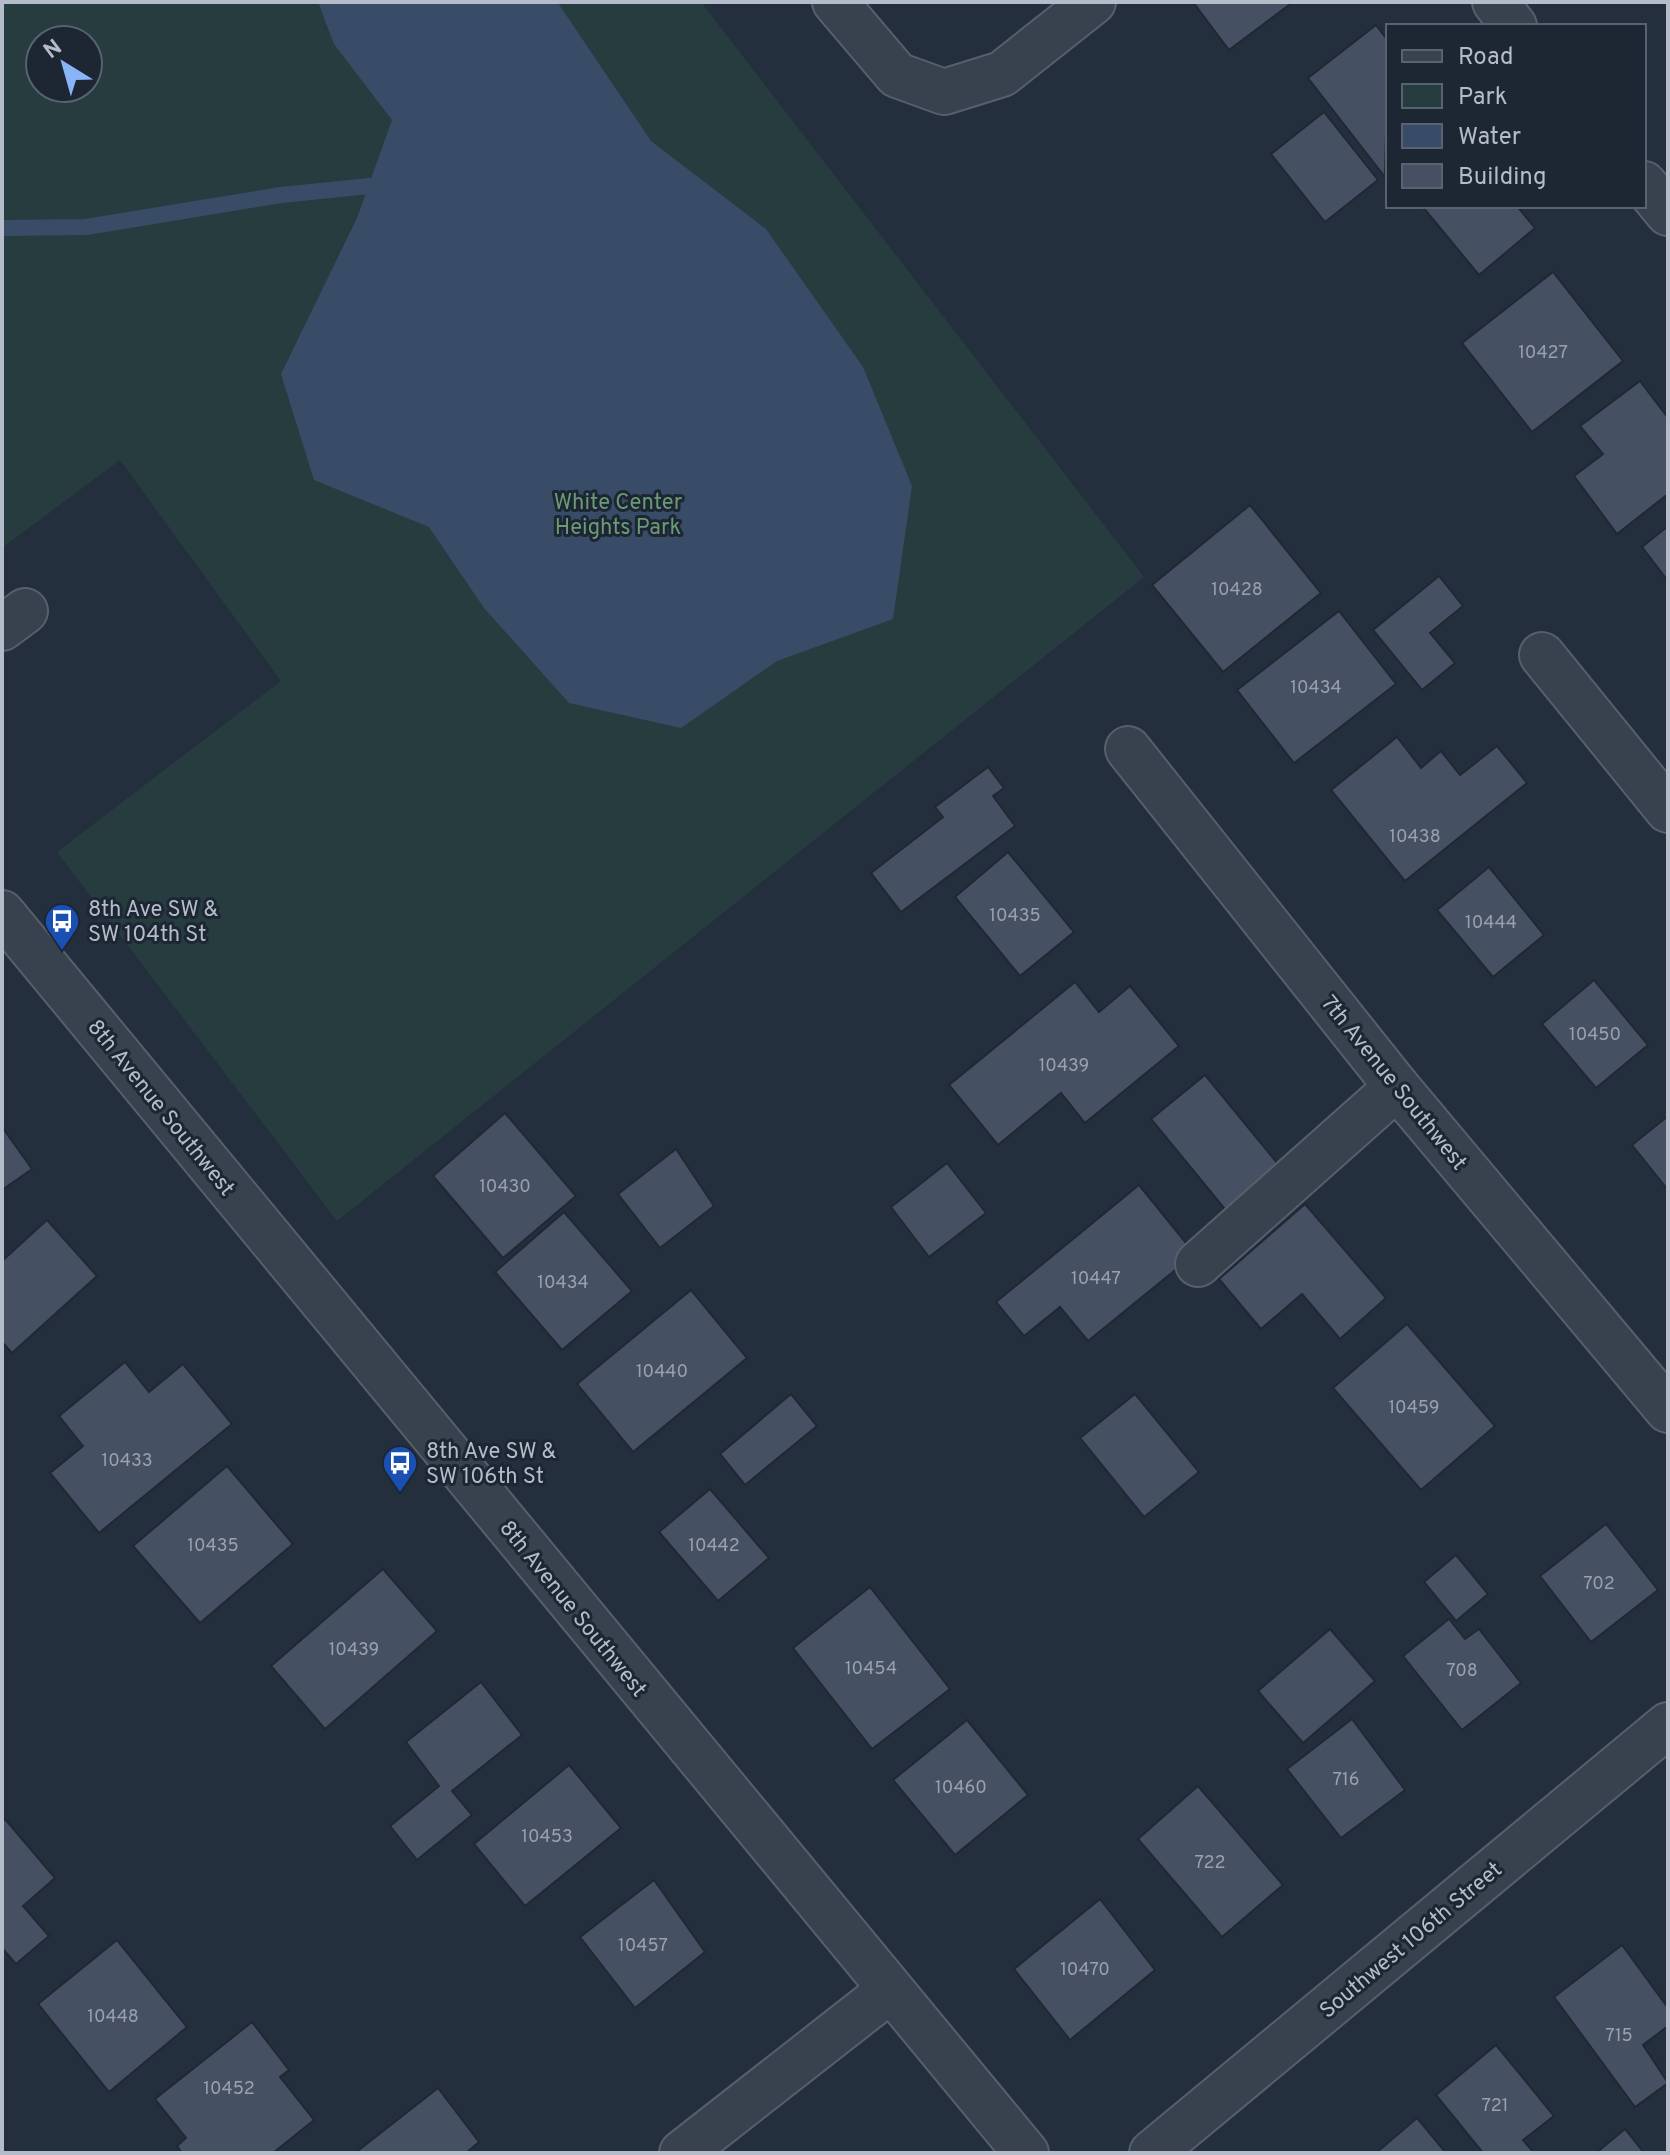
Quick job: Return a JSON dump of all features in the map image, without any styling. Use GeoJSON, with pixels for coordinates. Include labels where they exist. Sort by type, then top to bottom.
{"type":"FeatureCollection","features":[{"type":"Feature","properties":{"kind":"street"},"geometry":{"type":"LineString","coordinates":[[835,2],[897,75],[944,92],[1002,74],[1093,2]]}},
{"type":"Feature","properties":{"kind":"street"},"geometry":{"type":"LineString","coordinates":[[1495,2],[1512,24]]}},
{"type":"Feature","properties":{"kind":"street"},"geometry":{"type":"LineString","coordinates":[[1646,186],[1668,213]]}},
{"type":"Feature","properties":{"kind":"street"},"geometry":{"type":"LineString","coordinates":[[1542,655],[1668,810]]}},
{"type":"Feature","properties":{"kind":"street","name":"7th Avenue Southwest"},"geometry":{"type":"LineString","coordinates":[[1128,749],[1397,1087],[1668,1410]]}},
{"type":"Feature","properties":{"kind":"street","name":"8th Avenue Southwest"},"geometry":{"type":"LineString","coordinates":[[2,913],[889,1991],[1026,2153]]}},
{"type":"Feature","properties":{"kind":"street"},"geometry":{"type":"LineString","coordinates":[[1198,1264],[1397,1087]]}},
{"type":"Feature","properties":{"kind":"street","name":"Southwest 106th Street"},"geometry":{"type":"LineString","coordinates":[[1152,2153],[1668,1725]]}},
{"type":"Feature","properties":{"kind":"street"},"geometry":{"type":"LineString","coordinates":[[682,2153],[889,1991]]}},
{"type":"Feature","properties":{"kind":"green space","name":"White Center Heights Park"},"geometry":{"type":"Polygon","coordinates":[[[2,2],[701,2],[1144,577],[337,1221],[57,852],[281,681],[120,460],[2,548],[2,2]]]}},
{"type":"Feature","properties":{"kind":"water"},"geometry":{"type":"Polygon","coordinates":[[[318,2],[558,3],[651,141],[766,229],[863,367],[912,486],[893,619],[777,661],[681,728],[569,703],[484,608],[429,527],[314,480],[281,374],[357,218],[392,120],[334,44],[318,2]]]}},
{"type":"Feature","properties":{"kind":"building"},"geometry":{"type":"Polygon","coordinates":[[[1193,2],[1293,2],[1229,50],[1193,2]]]}},
{"type":"Feature","properties":{"kind":"building"},"geometry":{"type":"Polygon","coordinates":[[[1376,25],[1386,38],[1385,177],[1308,78],[1376,25]]]}},
{"type":"Feature","properties":{"kind":"building"},"geometry":{"type":"Polygon","coordinates":[[[1324,112],[1378,180],[1325,222],[1271,154],[1324,112]]]}},
{"type":"Feature","properties":{"kind":"building"},"geometry":{"type":"Polygon","coordinates":[[[1424,208],[1519,208],[1535,228],[1479,275],[1424,208]]]}},
{"type":"Feature","properties":{"kind":"building"},"geometry":{"type":"Polygon","coordinates":[[[1553,272],[1623,361],[1532,432],[1462,343],[1553,272]]]}},
{"type":"Feature","properties":{"kind":"building"},"geometry":{"type":"Polygon","coordinates":[[[1640,381],[1668,418],[1668,494],[1617,534],[1574,476],[1603,454],[1580,426],[1640,381]]]}},
{"type":"Feature","properties":{"kind":"building"},"geometry":{"type":"Polygon","coordinates":[[[1250,505],[1321,593],[1223,672],[1152,585],[1250,505]]]}},
{"type":"Feature","properties":{"kind":"building"},"geometry":{"type":"Polygon","coordinates":[[[1668,526],[1668,581],[1642,547],[1668,526]]]}},
{"type":"Feature","properties":{"kind":"building"},"geometry":{"type":"Polygon","coordinates":[[[1439,576],[1463,606],[1430,633],[1455,663],[1422,690],[1373,630],[1439,576]]]}},
{"type":"Feature","properties":{"kind":"building"},"geometry":{"type":"Polygon","coordinates":[[[1339,611],[1396,684],[1294,763],[1237,690],[1339,611]]]}},
{"type":"Feature","properties":{"kind":"building"},"geometry":{"type":"Polygon","coordinates":[[[1397,737],[1421,768],[1441,751],[1460,775],[1497,746],[1527,783],[1405,881],[1331,790],[1397,737]]]}},
{"type":"Feature","properties":{"kind":"building"},"geometry":{"type":"Polygon","coordinates":[[[988,767],[1004,788],[993,796],[1015,826],[901,912],[871,873],[943,817],[935,807],[988,767]]]}},
{"type":"Feature","properties":{"kind":"building"},"geometry":{"type":"Polygon","coordinates":[[[1008,852],[1074,932],[1020,976],[955,897],[1008,852]]]}},
{"type":"Feature","properties":{"kind":"building"},"geometry":{"type":"Polygon","coordinates":[[[1489,867],[1544,935],[1493,977],[1437,910],[1489,867]]]}},
{"type":"Feature","properties":{"kind":"building"},"geometry":{"type":"Polygon","coordinates":[[[1594,980],[1648,1045],[1596,1088],[1542,1024],[1594,980]]]}},
{"type":"Feature","properties":{"kind":"building"},"geometry":{"type":"Polygon","coordinates":[[[1075,982],[1099,1012],[1130,986],[1179,1046],[1085,1123],[1061,1093],[998,1145],[949,1085],[1075,982]]]}},
{"type":"Feature","properties":{"kind":"building"},"geometry":{"type":"Polygon","coordinates":[[[1205,1075],[1287,1175],[1233,1219],[1151,1119],[1205,1075]]]}},
{"type":"Feature","properties":{"kind":"building"},"geometry":{"type":"Polygon","coordinates":[[[505,1113],[576,1196],[503,1258],[433,1176],[505,1113]]]}},
{"type":"Feature","properties":{"kind":"building"},"geometry":{"type":"Polygon","coordinates":[[[1668,1116],[1668,1190],[1632,1145],[1668,1116]]]}},
{"type":"Feature","properties":{"kind":"building"},"geometry":{"type":"Polygon","coordinates":[[[2,1127],[32,1169],[2,1190],[2,1127]]]}},
{"type":"Feature","properties":{"kind":"building"},"geometry":{"type":"Polygon","coordinates":[[[676,1149],[714,1206],[660,1248],[618,1194],[676,1149]]]}},
{"type":"Feature","properties":{"kind":"building"},"geometry":{"type":"Polygon","coordinates":[[[947,1163],[986,1213],[929,1257],[891,1207],[947,1163]]]}},
{"type":"Feature","properties":{"kind":"building"},"geometry":{"type":"Polygon","coordinates":[[[1139,1185],[1195,1254],[1088,1341],[1060,1307],[1024,1336],[996,1302],[1139,1185]]]}},
{"type":"Feature","properties":{"kind":"building"},"geometry":{"type":"Polygon","coordinates":[[[1305,1204],[1386,1298],[1340,1339],[1302,1294],[1261,1329],[1219,1279],[1305,1204]]]}},
{"type":"Feature","properties":{"kind":"building"},"geometry":{"type":"Polygon","coordinates":[[[564,1212],[632,1291],[562,1350],[495,1272],[564,1212]]]}},
{"type":"Feature","properties":{"kind":"building"},"geometry":{"type":"Polygon","coordinates":[[[47,1220],[97,1276],[12,1353],[2,1342],[2,1261],[47,1220]]]}},
{"type":"Feature","properties":{"kind":"building"},"geometry":{"type":"Polygon","coordinates":[[[691,1290],[747,1358],[633,1452],[577,1384],[691,1290]]]}},
{"type":"Feature","properties":{"kind":"building"},"geometry":{"type":"Polygon","coordinates":[[[1407,1324],[1495,1426],[1421,1490],[1333,1388],[1407,1324]]]}},
{"type":"Feature","properties":{"kind":"building"},"geometry":{"type":"Polygon","coordinates":[[[125,1362],[149,1392],[183,1364],[232,1424],[99,1533],[50,1473],[83,1446],[59,1416],[125,1362]]]}},
{"type":"Feature","properties":{"kind":"building"},"geometry":{"type":"Polygon","coordinates":[[[791,1394],[817,1426],[745,1485],[720,1454],[791,1394]]]}},
{"type":"Feature","properties":{"kind":"building"},"geometry":{"type":"Polygon","coordinates":[[[1135,1394],[1199,1472],[1144,1517],[1080,1438],[1135,1394]]]}},
{"type":"Feature","properties":{"kind":"building"},"geometry":{"type":"Polygon","coordinates":[[[227,1466],[293,1544],[200,1623],[133,1546],[227,1466]]]}},
{"type":"Feature","properties":{"kind":"building"},"geometry":{"type":"Polygon","coordinates":[[[710,1489],[769,1558],[718,1601],[659,1532],[710,1489]]]}},
{"type":"Feature","properties":{"kind":"building"},"geometry":{"type":"Polygon","coordinates":[[[1606,1524],[1658,1590],[1591,1642],[1540,1576],[1606,1524]]]}},
{"type":"Feature","properties":{"kind":"building"},"geometry":{"type":"Polygon","coordinates":[[[1456,1555],[1488,1594],[1456,1621],[1424,1582],[1456,1555]]]}},
{"type":"Feature","properties":{"kind":"building"},"geometry":{"type":"Polygon","coordinates":[[[383,1569],[437,1631],[325,1729],[271,1666],[383,1569]]]}},
{"type":"Feature","properties":{"kind":"building"},"geometry":{"type":"Polygon","coordinates":[[[870,1587],[950,1689],[872,1749],[793,1648],[870,1587]]]}},
{"type":"Feature","properties":{"kind":"building"},"geometry":{"type":"Polygon","coordinates":[[[1449,1619],[1465,1639],[1479,1629],[1521,1683],[1462,1730],[1403,1656],[1449,1619]]]}},
{"type":"Feature","properties":{"kind":"building"},"geometry":{"type":"Polygon","coordinates":[[[1330,1629],[1375,1681],[1303,1743],[1258,1691],[1330,1629]]]}},
{"type":"Feature","properties":{"kind":"building"},"geometry":{"type":"Polygon","coordinates":[[[481,1682],[522,1735],[452,1791],[472,1815],[417,1860],[390,1826],[439,1786],[406,1742],[481,1682]]]}},
{"type":"Feature","properties":{"kind":"building"},"geometry":{"type":"Polygon","coordinates":[[[1352,1719],[1405,1790],[1341,1838],[1287,1769],[1352,1719]]]}},
{"type":"Feature","properties":{"kind":"building"},"geometry":{"type":"Polygon","coordinates":[[[967,1720],[1028,1795],[955,1855],[893,1780],[967,1720]]]}},
{"type":"Feature","properties":{"kind":"building"},"geometry":{"type":"Polygon","coordinates":[[[569,1765],[621,1828],[525,1906],[474,1844],[569,1765]]]}},
{"type":"Feature","properties":{"kind":"building"},"geometry":{"type":"Polygon","coordinates":[[[1198,1786],[1283,1885],[1222,1937],[1138,1839],[1198,1786]]]}},
{"type":"Feature","properties":{"kind":"building"},"geometry":{"type":"Polygon","coordinates":[[[5,1819],[55,1878],[23,1906],[49,1936],[16,1964],[2,1948],[2,1822],[5,1819]]]}},
{"type":"Feature","properties":{"kind":"building"},"geometry":{"type":"Polygon","coordinates":[[[654,1880],[705,1952],[635,2008],[580,1937],[654,1880]]]}},
{"type":"Feature","properties":{"kind":"building"},"geometry":{"type":"Polygon","coordinates":[[[1100,1899],[1155,1970],[1070,2040],[1014,1969],[1100,1899]]]}},
{"type":"Feature","properties":{"kind":"building"},"geometry":{"type":"Polygon","coordinates":[[[117,1940],[187,2027],[109,2092],[38,2004],[117,1940]]]}},
{"type":"Feature","properties":{"kind":"building"},"geometry":{"type":"Polygon","coordinates":[[[1622,1945],[1668,2008],[1668,2026],[1643,2045],[1668,2083],[1635,2107],[1554,1997],[1622,1945]]]}},
{"type":"Feature","properties":{"kind":"building"},"geometry":{"type":"Polygon","coordinates":[[[252,2022],[289,2070],[280,2077],[314,2120],[273,2153],[182,2153],[177,2146],[186,2138],[155,2099],[252,2022]]]}},
{"type":"Feature","properties":{"kind":"building"},"geometry":{"type":"Polygon","coordinates":[[[1496,2045],[1554,2116],[1523,2140],[1534,2153],[1483,2153],[1436,2095],[1496,2045]]]}},
{"type":"Feature","properties":{"kind":"building"},"geometry":{"type":"Polygon","coordinates":[[[438,2088],[479,2142],[466,2153],[355,2153],[438,2088]]]}},
{"type":"Feature","properties":{"kind":"building"},"geometry":{"type":"Polygon","coordinates":[[[1417,2118],[1446,2153],[1376,2153],[1417,2118]]]}},
{"type":"Feature","properties":{"kind":"building"},"geometry":{"type":"Polygon","coordinates":[[[1625,2129],[1644,2153],[1596,2153],[1625,2129]]]}},
{"type":"Feature","properties":{"kind":"waterway"},"geometry":{"type":"LineString","coordinates":[[2,228],[86,227],[281,195],[370,186]]}},
{"type":"Feature","properties":{"kind":"place","name":"8th Ave SW & SW 104th St"},"geometry":{"type":"Point","coordinates":[62,952]}},
{"type":"Feature","properties":{"kind":"place","name":"8th Ave SW & SW 106th St"},"geometry":{"type":"Point","coordinates":[400,1494]}}]}
